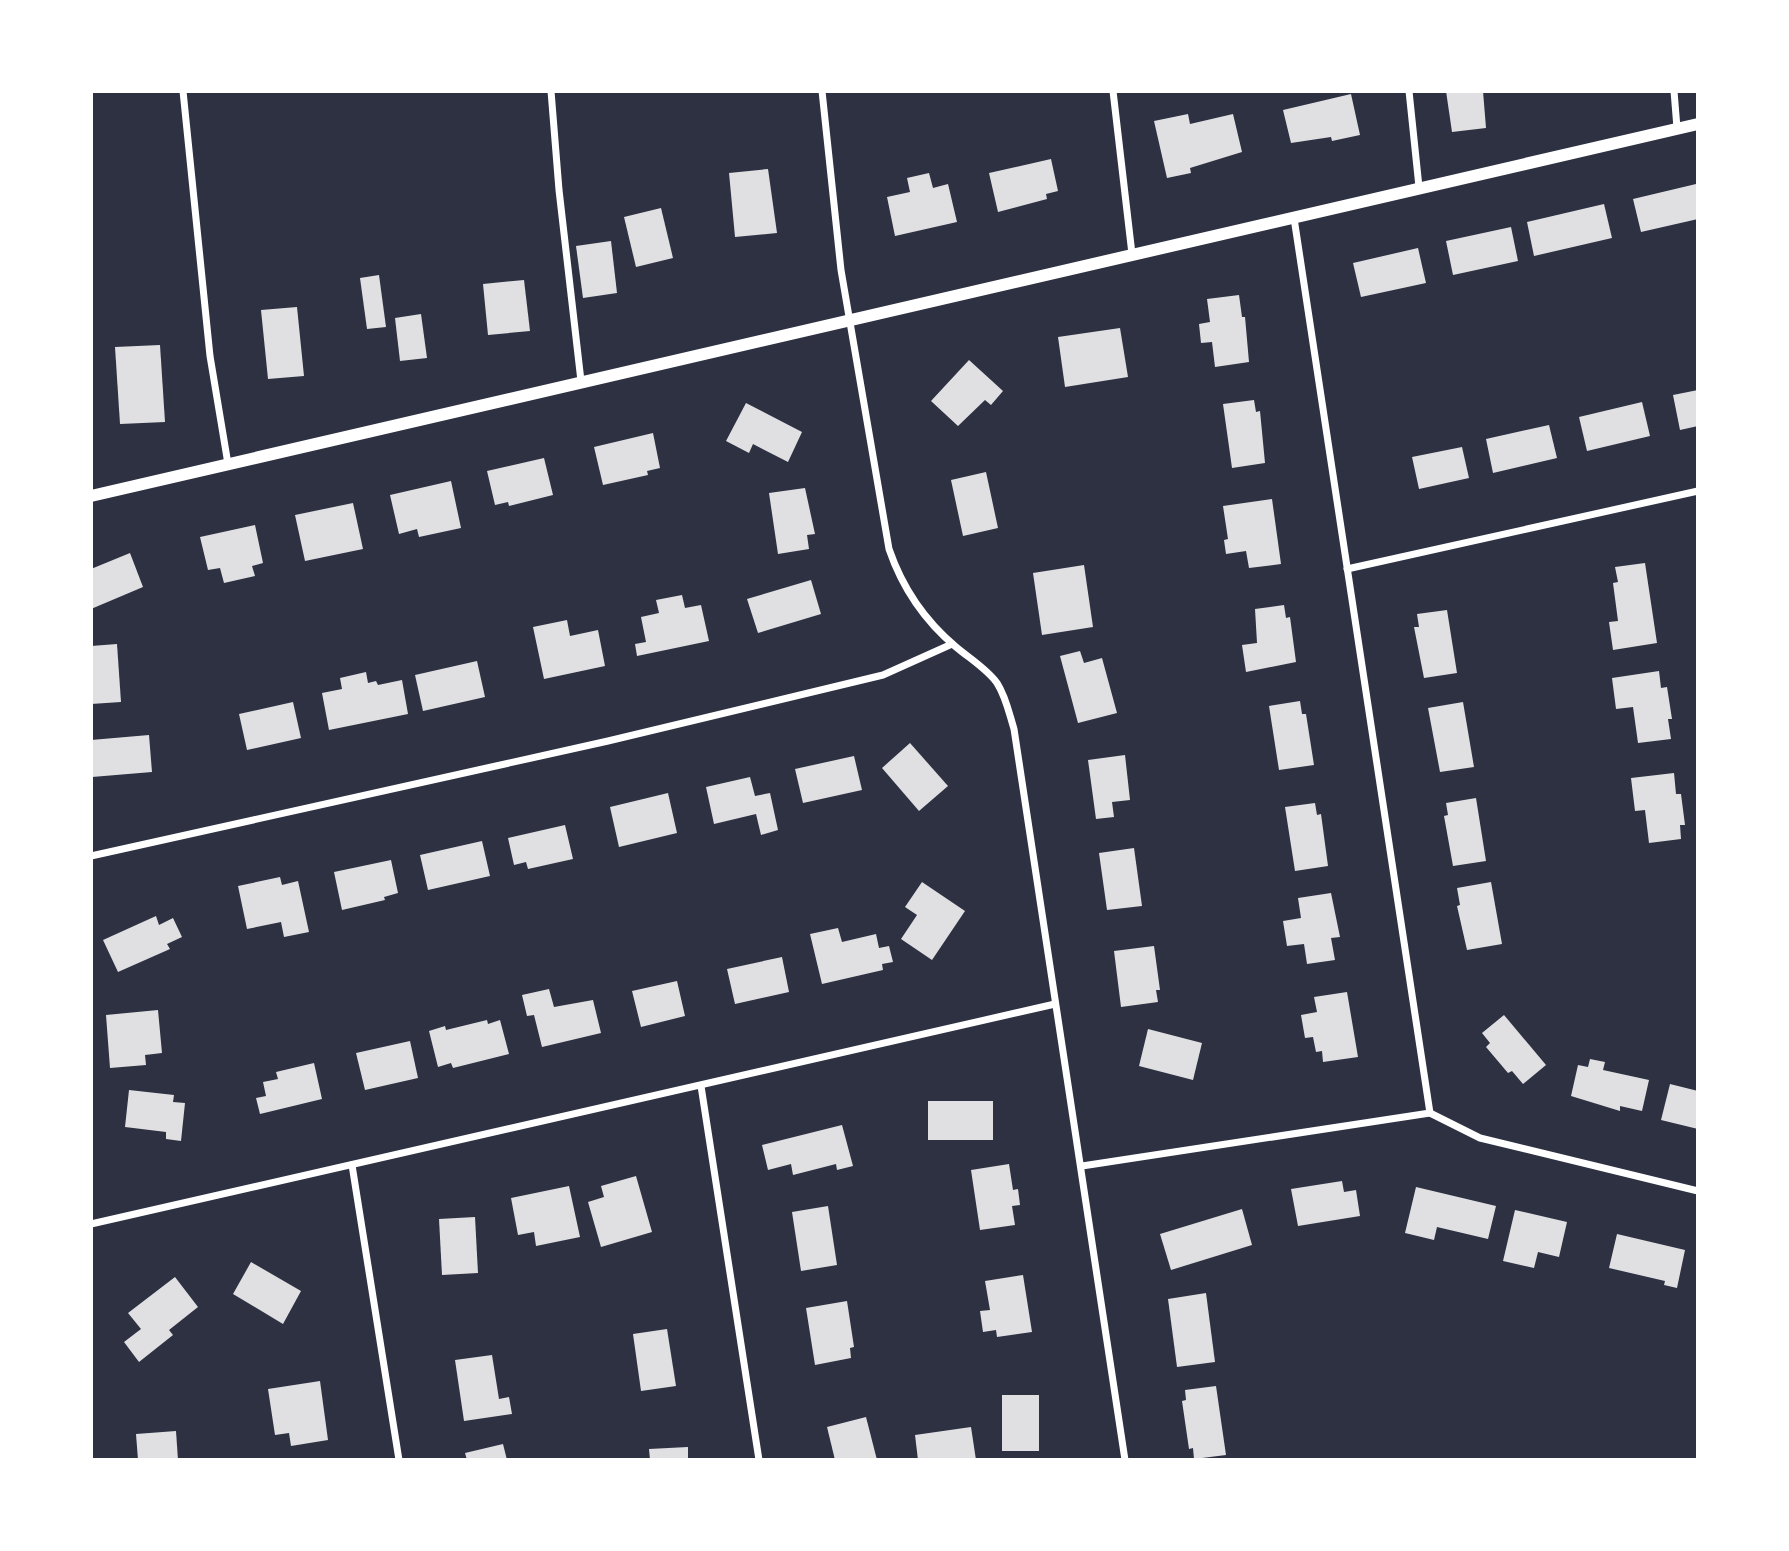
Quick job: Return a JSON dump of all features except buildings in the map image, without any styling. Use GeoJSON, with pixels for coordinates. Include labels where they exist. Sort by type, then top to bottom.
{"type":"FeatureCollection","features":[{"type":"Feature","properties":{"kind":"street"},"geometry":{"type":"LineString","coordinates":[[183,91],[211,356],[228,464]]}},
{"type":"Feature","properties":{"kind":"street"},"geometry":{"type":"LineString","coordinates":[[551,91],[582,381]]}},
{"type":"Feature","properties":{"kind":"street"},"geometry":{"type":"LineString","coordinates":[[822,91],[841,270],[889,549],[898,576],[913,600],[952,644],[995,680],[1011,718],[1082,1166],[1125,1460]]}},
{"type":"Feature","properties":{"kind":"street"},"geometry":{"type":"LineString","coordinates":[[1114,91],[1132,254]]}},
{"type":"Feature","properties":{"kind":"street"},"geometry":{"type":"LineString","coordinates":[[1409,91],[1419,187]]}},
{"type":"Feature","properties":{"kind":"street"},"geometry":{"type":"LineString","coordinates":[[1674,91],[1677,128]]}},
{"type":"Feature","properties":{"kind":"street"},"geometry":{"type":"LineString","coordinates":[[91,496],[850,318],[1698,124]]}},
{"type":"Feature","properties":{"kind":"street"},"geometry":{"type":"LineString","coordinates":[[1294,218],[1430,1113]]}},
{"type":"Feature","properties":{"kind":"street"},"geometry":{"type":"LineString","coordinates":[[1347,569],[1698,491]]}},
{"type":"Feature","properties":{"kind":"street"},"geometry":{"type":"LineString","coordinates":[[91,856],[608,741],[883,675],[952,644]]}},
{"type":"Feature","properties":{"kind":"street"},"geometry":{"type":"LineString","coordinates":[[91,1224],[1055,1004]]}},
{"type":"Feature","properties":{"kind":"street"},"geometry":{"type":"LineString","coordinates":[[701,1086],[759,1460]]}},
{"type":"Feature","properties":{"kind":"street"},"geometry":{"type":"LineString","coordinates":[[1082,1166],[1430,1113],[1480,1138],[1698,1191]]}},
{"type":"Feature","properties":{"kind":"street"},"geometry":{"type":"LineString","coordinates":[[352,1166],[399,1460]]}}]}
